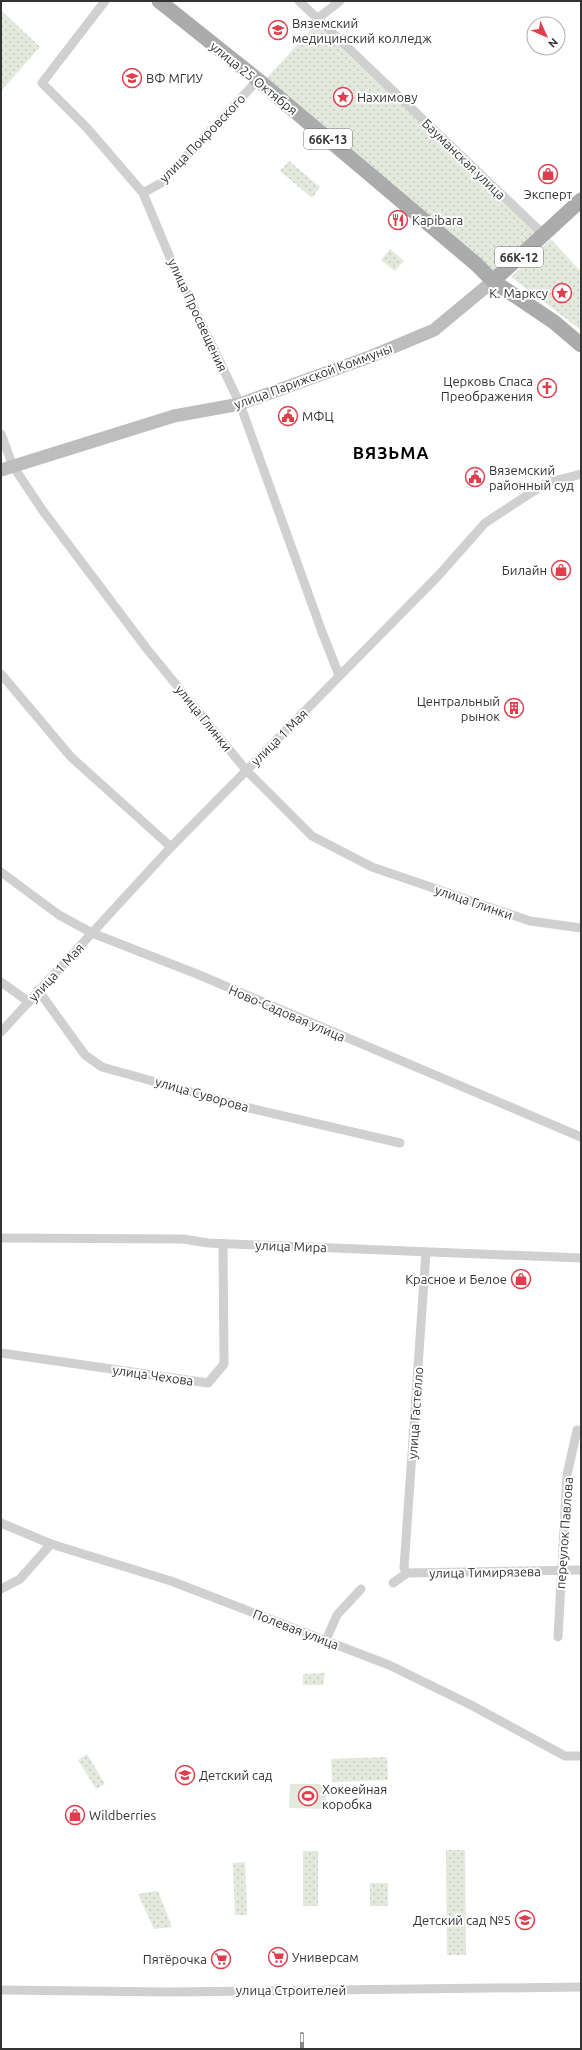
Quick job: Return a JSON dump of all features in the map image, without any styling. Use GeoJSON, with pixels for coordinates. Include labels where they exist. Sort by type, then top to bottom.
{"type":"FeatureCollection","features":[{"type":"Feature","properties":{"kind":"main road","name":"улица 25 Октября"},"geometry":{"type":"LineString","coordinates":[[159,1],[258,80],[476,264],[493,281]]}},
{"type":"Feature","properties":{"kind":"main road","name":"66К-12"},"geometry":{"type":"LineString","coordinates":[[581,200],[493,281],[554,322],[581,345]]}},
{"type":"Feature","properties":{"kind":"street","name":"улица Просвещения"},"geometry":{"type":"LineString","coordinates":[[105,1],[42,83],[87,128],[143,193],[171,260],[240,404],[322,632],[339,675]]}},
{"type":"Feature","properties":{"kind":"street","name":"Бауманская улица"},"geometry":{"type":"LineString","coordinates":[[299,1],[543,234]]}},
{"type":"Feature","properties":{"kind":"street"},"geometry":{"type":"LineString","coordinates":[[317,19],[340,1]]}},
{"type":"Feature","properties":{"kind":"street","name":"улица Покровского"},"geometry":{"type":"LineString","coordinates":[[143,193],[161,182],[258,80]]}},
{"type":"Feature","properties":{"kind":"street","name":"улица Парижской Коммуны"},"geometry":{"type":"LineString","coordinates":[[7,468],[174,416],[240,404],[372,356],[434,330],[493,281]]}},
{"type":"Feature","properties":{"kind":"street","name":"улица Глинки"},"geometry":{"type":"LineString","coordinates":[[1,434],[7,468],[43,511],[147,648],[246,770],[312,836],[372,867],[530,921],[581,928]]}},
{"type":"Feature","properties":{"kind":"street","name":"улица 1 Мая"},"geometry":{"type":"LineString","coordinates":[[1,1032],[171,847],[438,576],[485,523],[546,483],[581,474]]}},
{"type":"Feature","properties":{"kind":"street"},"geometry":{"type":"LineString","coordinates":[[1,674],[71,757],[171,847]]}},
{"type":"Feature","properties":{"kind":"street","name":"Ново-Садовая улица"},"geometry":{"type":"LineString","coordinates":[[1,872],[59,916],[92,933],[197,974],[581,1138]]}},
{"type":"Feature","properties":{"kind":"street"},"geometry":{"type":"LineString","coordinates":[[1,982],[29,1002]]}},
{"type":"Feature","properties":{"kind":"street","name":"улица Суворова"},"geometry":{"type":"LineString","coordinates":[[38,990],[85,1055],[102,1067],[163,1082],[249,1108],[400,1143]]}},
{"type":"Feature","properties":{"kind":"street","name":"улица Мира"},"geometry":{"type":"LineString","coordinates":[[1,1238],[183,1239],[224,1244],[581,1258]]}},
{"type":"Feature","properties":{"kind":"street","name":"улица Чехова"},"geometry":{"type":"LineString","coordinates":[[1,1353],[208,1383],[224,1364],[224,1244]]}},
{"type":"Feature","properties":{"kind":"street","name":"улица Гастелло"},"geometry":{"type":"LineString","coordinates":[[407,1573],[404,1568],[426,1252]]}},
{"type":"Feature","properties":{"kind":"street","name":"переулок Павлова"},"geometry":{"type":"LineString","coordinates":[[558,1637],[568,1476],[577,1430]]}},
{"type":"Feature","properties":{"kind":"street","name":"Полевая улица"},"geometry":{"type":"LineString","coordinates":[[1,1523],[51,1544],[171,1581],[326,1640],[410,1675],[471,1705],[565,1756],[581,1756]]}},
{"type":"Feature","properties":{"kind":"street"},"geometry":{"type":"LineString","coordinates":[[1,1589],[20,1579],[51,1544]]}},
{"type":"Feature","properties":{"kind":"street","name":"улица Тимирязева"},"geometry":{"type":"LineString","coordinates":[[407,1573],[581,1570]]}},
{"type":"Feature","properties":{"kind":"street"},"geometry":{"type":"LineString","coordinates":[[393,1583],[407,1573]]}},
{"type":"Feature","properties":{"kind":"street"},"geometry":{"type":"LineString","coordinates":[[326,1640],[337,1615],[361,1589]]}},
{"type":"Feature","properties":{"kind":"street","name":"улица Строителей"},"geometry":{"type":"LineString","coordinates":[[1,1990],[170,1992],[581,1987]]}},
{"type":"Feature","properties":{"kind":"shaded area"},"geometry":{"type":"Polygon","coordinates":[[[1,10],[40,47],[1,91],[1,10]]]}},
{"type":"Feature","properties":{"kind":"shaded area"},"geometry":{"type":"Polygon","coordinates":[[[316,24],[537,233],[495,272],[266,79],[316,24]]]}},
{"type":"Feature","properties":{"kind":"shaded area"},"geometry":{"type":"Polygon","coordinates":[[[289,161],[320,187],[312,198],[280,171],[289,161]]]}},
{"type":"Feature","properties":{"kind":"shaded area"},"geometry":{"type":"Polygon","coordinates":[[[551,239],[581,272],[581,330],[511,277],[551,239]]]}},
{"type":"Feature","properties":{"kind":"shaded area"},"geometry":{"type":"Polygon","coordinates":[[[390,249],[404,261],[395,271],[381,260],[390,249]]]}},
{"type":"Feature","properties":{"kind":"shaded area"},"geometry":{"type":"Polygon","coordinates":[[[325,1673],[323,1685],[303,1685],[303,1674],[325,1673]]]}},
{"type":"Feature","properties":{"kind":"shaded area"},"geometry":{"type":"Polygon","coordinates":[[[87,1754],[105,1784],[96,1789],[78,1760],[87,1754]]]}},
{"type":"Feature","properties":{"kind":"shaded area"},"geometry":{"type":"Polygon","coordinates":[[[387,1757],[388,1780],[332,1782],[331,1759],[387,1757]]]}},
{"type":"Feature","properties":{"kind":"shaded area","name":"Хокеейная коробка"},"geometry":{"type":"Polygon","coordinates":[[[290,1784],[327,1784],[326,1809],[289,1808],[290,1784]]]}},
{"type":"Feature","properties":{"kind":"shaded area"},"geometry":{"type":"Polygon","coordinates":[[[446,1850],[465,1850],[466,1955],[447,1955],[446,1850]]]}},
{"type":"Feature","properties":{"kind":"shaded area"},"geometry":{"type":"Polygon","coordinates":[[[303,1851],[318,1851],[318,1906],[303,1906],[303,1851]]]}},
{"type":"Feature","properties":{"kind":"shaded area"},"geometry":{"type":"Polygon","coordinates":[[[245,1862],[247,1915],[235,1915],[233,1863],[245,1862]]]}},
{"type":"Feature","properties":{"kind":"shaded area"},"geometry":{"type":"Polygon","coordinates":[[[370,1883],[388,1883],[388,1906],[370,1906],[370,1883]]]}},
{"type":"Feature","properties":{"kind":"shaded area"},"geometry":{"type":"Polygon","coordinates":[[[158,1891],[172,1927],[154,1929],[138,1894],[158,1891]]]}},
{"type":"Feature","properties":{"kind":"railway"},"geometry":{"type":"LineString","coordinates":[[302,2034],[302,2049]]}},
{"type":"Feature","properties":{"kind":"place","name":"Вяземский медицинский колледж"},"geometry":{"type":"Point","coordinates":[278,30]}},
{"type":"Feature","properties":{"kind":"place","name":"ВФ МГИУ"},"geometry":{"type":"Point","coordinates":[132,78]}},
{"type":"Feature","properties":{"kind":"place","name":"Нахимову"},"geometry":{"type":"Point","coordinates":[343,97]}},
{"type":"Feature","properties":{"kind":"place","name":"Эксперт"},"geometry":{"type":"Point","coordinates":[548,174]}},
{"type":"Feature","properties":{"kind":"place","name":"Kapibara"},"geometry":{"type":"Point","coordinates":[398,220]}},
{"type":"Feature","properties":{"kind":"place","name":"К. Марксу"},"geometry":{"type":"Point","coordinates":[562,293]}},
{"type":"Feature","properties":{"kind":"place","name":"Церковь Спаса Преображения"},"geometry":{"type":"Point","coordinates":[547,388]}},
{"type":"Feature","properties":{"kind":"place","name":"МФЦ"},"geometry":{"type":"Point","coordinates":[288,416]}},
{"type":"Feature","properties":{"kind":"place","name":"Вяземский районный суд"},"geometry":{"type":"Point","coordinates":[475,477]}},
{"type":"Feature","properties":{"kind":"place","name":"Билайн"},"geometry":{"type":"Point","coordinates":[561,570]}},
{"type":"Feature","properties":{"kind":"place","name":"Центральный рынок"},"geometry":{"type":"Point","coordinates":[514,708]}},
{"type":"Feature","properties":{"kind":"place","name":"Красное и Белое"},"geometry":{"type":"Point","coordinates":[521,1279]}},
{"type":"Feature","properties":{"kind":"place","name":"Детский сад"},"geometry":{"type":"Point","coordinates":[185,1775]}},
{"type":"Feature","properties":{"kind":"place","name":"Хокеейная коробка"},"geometry":{"type":"Point","coordinates":[308,1796]}},
{"type":"Feature","properties":{"kind":"place","name":"Wildberries"},"geometry":{"type":"Point","coordinates":[75,1815]}},
{"type":"Feature","properties":{"kind":"place","name":"Детский сад №5"},"geometry":{"type":"Point","coordinates":[525,1920]}},
{"type":"Feature","properties":{"kind":"place","name":"Универсам"},"geometry":{"type":"Point","coordinates":[278,1957]}},
{"type":"Feature","properties":{"kind":"place","name":"Пятёрочка"},"geometry":{"type":"Point","coordinates":[221,1959]}},
{"type":"Feature","properties":{"kind":"district","name":"ВЯЗЬМА"},"geometry":{"type":"Point","coordinates":[391,452]}}]}
